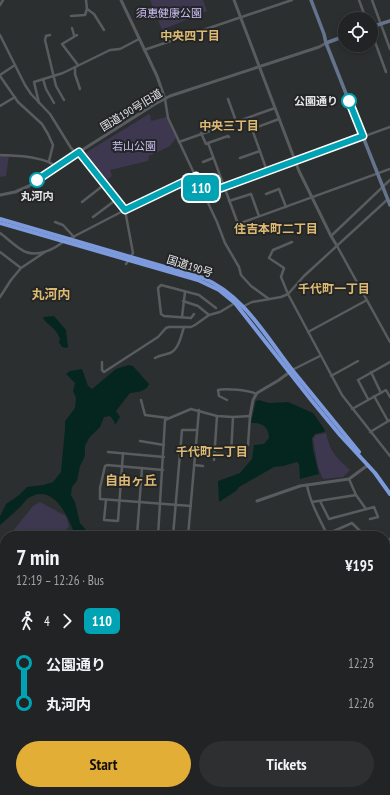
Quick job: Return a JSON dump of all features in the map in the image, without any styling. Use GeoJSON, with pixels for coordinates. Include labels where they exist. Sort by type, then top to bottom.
{"type":"FeatureCollection","features":[{"type":"Feature","properties":{"kind":"highway","name":"国道190号"},"geometry":{"type":"LineString","coordinates":[[0,218],[72,238],[203,278],[222,287],[236,302],[340,435],[382,481],[390,494]]}},
{"type":"Feature","properties":{"kind":"highway","name":"国道190号"},"geometry":{"type":"LineString","coordinates":[[0,224],[198,280],[218,290],[244,306],[290,371]]}},
{"type":"Feature","properties":{"kind":"main road"},"geometry":{"type":"LineString","coordinates":[[311,0],[326,43],[390,205]]}},
{"type":"Feature","properties":{"kind":"main road"},"geometry":{"type":"LineString","coordinates":[[378,25],[390,21]]}},
{"type":"Feature","properties":{"kind":"main road"},"geometry":{"type":"LineString","coordinates":[[326,43],[338,39]]}},
{"type":"Feature","properties":{"kind":"street"},"geometry":{"type":"LineString","coordinates":[[0,5],[3,0]]}},
{"type":"Feature","properties":{"kind":"street"},"geometry":{"type":"LineString","coordinates":[[71,16],[85,15],[87,9],[86,0]]}},
{"type":"Feature","properties":{"kind":"street"},"geometry":{"type":"LineString","coordinates":[[121,0],[160,83],[165,99],[168,118],[218,222],[226,243],[239,267],[241,275],[251,286],[269,299]]}},
{"type":"Feature","properties":{"kind":"street"},"geometry":{"type":"LineString","coordinates":[[234,0],[295,161],[331,236],[390,342]]}},
{"type":"Feature","properties":{"kind":"street"},"geometry":{"type":"LineString","coordinates":[[144,50],[292,0]]}},
{"type":"Feature","properties":{"kind":"street"},"geometry":{"type":"LineString","coordinates":[[359,0],[363,12]]}},
{"type":"Feature","properties":{"kind":"street"},"geometry":{"type":"LineString","coordinates":[[372,0],[390,49]]}},
{"type":"Feature","properties":{"kind":"street"},"geometry":{"type":"LineString","coordinates":[[87,9],[94,14],[104,30]]}},
{"type":"Feature","properties":{"kind":"street"},"geometry":{"type":"LineString","coordinates":[[72,28],[76,35],[62,44],[76,66],[75,74],[80,89]]}},
{"type":"Feature","properties":{"kind":"street"},"geometry":{"type":"LineString","coordinates":[[0,35],[25,85],[39,104],[50,114],[71,148],[74,151],[79,152],[125,210],[133,253],[126,264]]}},
{"type":"Feature","properties":{"kind":"street"},"geometry":{"type":"LineString","coordinates":[[50,35],[46,36],[45,40],[56,86],[64,100]]}},
{"type":"Feature","properties":{"kind":"street"},"geometry":{"type":"LineString","coordinates":[[39,104],[40,101],[34,82],[63,73],[110,50],[120,49],[139,38]]}},
{"type":"Feature","properties":{"kind":"street","name":"国道190号旧道"},"geometry":{"type":"LineString","coordinates":[[0,195],[15,192],[29,186],[79,152],[165,99],[319,47],[326,43]]}},
{"type":"Feature","properties":{"kind":"street"},"geometry":{"type":"LineString","coordinates":[[378,50],[386,72]]}},
{"type":"Feature","properties":{"kind":"street"},"geometry":{"type":"LineString","coordinates":[[15,65],[0,76],[18,102],[42,124],[48,134],[53,145],[49,161]]}},
{"type":"Feature","properties":{"kind":"street"},"geometry":{"type":"LineString","coordinates":[[43,79],[46,89],[54,103]]}},
{"type":"Feature","properties":{"kind":"street"},"geometry":{"type":"LineString","coordinates":[[0,106],[15,97]]}},
{"type":"Feature","properties":{"kind":"street"},"geometry":{"type":"LineString","coordinates":[[228,99],[236,121]]}},
{"type":"Feature","properties":{"kind":"street"},"geometry":{"type":"LineString","coordinates":[[179,142],[275,108]]}},
{"type":"Feature","properties":{"kind":"street"},"geometry":{"type":"LineString","coordinates":[[268,171],[252,129],[279,119]]}},
{"type":"Feature","properties":{"kind":"street"},"geometry":{"type":"LineString","coordinates":[[205,194],[390,127]]}},
{"type":"Feature","properties":{"kind":"street"},"geometry":{"type":"LineString","coordinates":[[201,133],[206,144],[208,143],[238,224],[390,169]]}},
{"type":"Feature","properties":{"kind":"street"},"geometry":{"type":"LineString","coordinates":[[208,143],[228,136],[229,137]]}},
{"type":"Feature","properties":{"kind":"street"},"geometry":{"type":"LineString","coordinates":[[240,158],[260,151]]}},
{"type":"Feature","properties":{"kind":"street"},"geometry":{"type":"LineString","coordinates":[[0,155],[49,161],[56,167]]}},
{"type":"Feature","properties":{"kind":"street"},"geometry":{"type":"LineString","coordinates":[[203,162],[213,158]]}},
{"type":"Feature","properties":{"kind":"street"},"geometry":{"type":"LineString","coordinates":[[0,297],[21,268],[46,252],[125,210],[196,176]]}},
{"type":"Feature","properties":{"kind":"street"},"geometry":{"type":"LineString","coordinates":[[331,236],[390,180]]}},
{"type":"Feature","properties":{"kind":"street"},"geometry":{"type":"LineString","coordinates":[[82,202],[105,184]]}},
{"type":"Feature","properties":{"kind":"street"},"geometry":{"type":"LineString","coordinates":[[266,194],[279,189],[286,207]]}},
{"type":"Feature","properties":{"kind":"street"},"geometry":{"type":"LineString","coordinates":[[229,202],[251,194],[260,216]]}},
{"type":"Feature","properties":{"kind":"street"},"geometry":{"type":"LineString","coordinates":[[93,217],[117,199]]}},
{"type":"Feature","properties":{"kind":"street"},"geometry":{"type":"LineString","coordinates":[[244,306],[252,302],[281,297],[288,294],[304,276],[388,199]]}},
{"type":"Feature","properties":{"kind":"street"},"geometry":{"type":"LineString","coordinates":[[55,222],[63,225],[72,238]]}},
{"type":"Feature","properties":{"kind":"street"},"geometry":{"type":"LineString","coordinates":[[0,233],[26,252],[46,252]]}},
{"type":"Feature","properties":{"kind":"street"},"geometry":{"type":"LineString","coordinates":[[292,242],[273,250],[268,258],[284,268],[281,277],[288,294],[342,395],[390,456]]}},
{"type":"Feature","properties":{"kind":"street"},"geometry":{"type":"LineString","coordinates":[[0,252],[21,268]]}},
{"type":"Feature","properties":{"kind":"street"},"geometry":{"type":"LineString","coordinates":[[194,314],[191,318],[164,316],[162,314],[158,288],[161,285],[199,295],[216,308]]}},
{"type":"Feature","properties":{"kind":"street"},"geometry":{"type":"LineString","coordinates":[[182,317],[185,292]]}},
{"type":"Feature","properties":{"kind":"street"},"geometry":{"type":"LineString","coordinates":[[308,332],[367,300]]}},
{"type":"Feature","properties":{"kind":"street"},"geometry":{"type":"LineString","coordinates":[[183,301],[198,306],[210,315]]}},
{"type":"Feature","properties":{"kind":"street"},"geometry":{"type":"LineString","coordinates":[[102,362],[102,370],[104,372],[158,337],[166,328],[184,328],[195,326],[210,315],[220,312],[236,302]]}},
{"type":"Feature","properties":{"kind":"street"},"geometry":{"type":"LineString","coordinates":[[155,358],[176,349],[184,328]]}},
{"type":"Feature","properties":{"kind":"street"},"geometry":{"type":"LineString","coordinates":[[248,445],[250,416],[253,400],[256,394],[279,380],[290,371],[320,356]]}},
{"type":"Feature","properties":{"kind":"street"},"geometry":{"type":"LineString","coordinates":[[331,376],[358,361]]}},
{"type":"Feature","properties":{"kind":"street"},"geometry":{"type":"LineString","coordinates":[[368,399],[358,380],[390,362]]}},
{"type":"Feature","properties":{"kind":"street"},"geometry":{"type":"LineString","coordinates":[[371,372],[381,392]]}},
{"type":"Feature","properties":{"kind":"street"},"geometry":{"type":"LineString","coordinates":[[227,400],[219,396],[218,390],[224,389],[246,391],[256,394]]}},
{"type":"Feature","properties":{"kind":"street"},"geometry":{"type":"LineString","coordinates":[[352,409],[386,390],[390,397]]}},
{"type":"Feature","properties":{"kind":"street"},"geometry":{"type":"LineString","coordinates":[[370,432],[389,421],[374,396]]}},
{"type":"Feature","properties":{"kind":"street"},"geometry":{"type":"LineString","coordinates":[[141,400],[145,414],[168,418],[191,409],[217,416],[250,416]]}},
{"type":"Feature","properties":{"kind":"street"},"geometry":{"type":"LineString","coordinates":[[188,531],[196,430],[199,410]]}},
{"type":"Feature","properties":{"kind":"street"},"geometry":{"type":"LineString","coordinates":[[214,460],[217,416]]}},
{"type":"Feature","properties":{"kind":"street"},"geometry":{"type":"LineString","coordinates":[[214,453],[231,455],[233,417]]}},
{"type":"Feature","properties":{"kind":"street"},"geometry":{"type":"LineString","coordinates":[[158,531],[164,457],[165,420],[168,418]]}},
{"type":"Feature","properties":{"kind":"street"},"geometry":{"type":"LineString","coordinates":[[173,531],[182,430],[196,430]]}},
{"type":"Feature","properties":{"kind":"street"},"geometry":{"type":"LineString","coordinates":[[140,441],[164,445]]}},
{"type":"Feature","properties":{"kind":"street"},"geometry":{"type":"LineString","coordinates":[[108,452],[164,457]]}},
{"type":"Feature","properties":{"kind":"street"},"geometry":{"type":"LineString","coordinates":[[106,500],[104,520],[118,521],[123,453]]}},
{"type":"Feature","properties":{"kind":"street"},"geometry":{"type":"LineString","coordinates":[[163,470],[107,465],[105,466],[100,488],[100,499],[191,506]]}},
{"type":"Feature","properties":{"kind":"street"},"geometry":{"type":"LineString","coordinates":[[194,465],[203,466]]}},
{"type":"Feature","properties":{"kind":"street"},"geometry":{"type":"LineString","coordinates":[[257,501],[300,486],[349,479],[368,465]]}},
{"type":"Feature","properties":{"kind":"street"},"geometry":{"type":"LineString","coordinates":[[137,531],[142,468]]}},
{"type":"Feature","properties":{"kind":"street"},"geometry":{"type":"LineString","coordinates":[[349,479],[356,495],[366,509]]}},
{"type":"Feature","properties":{"kind":"street"},"geometry":{"type":"LineString","coordinates":[[307,485],[312,502],[326,531]]}},
{"type":"Feature","properties":{"kind":"street"},"geometry":{"type":"LineString","coordinates":[[312,502],[356,495]]}},
{"type":"Feature","properties":{"kind":"street"},"geometry":{"type":"LineString","coordinates":[[320,501],[328,519],[374,507],[378,517],[370,519]]}},
{"type":"Feature","properties":{"kind":"street"},"geometry":{"type":"LineString","coordinates":[[334,531],[352,523],[360,531]]}},
{"type":"Feature","properties":{"kind":"green space","name":"須恵健康公園"},"geometry":{"type":"Polygon","coordinates":[[[150,0],[203,0],[207,11],[162,30],[150,0]]]}},
{"type":"Feature","properties":{"kind":"green space","name":"若山公園"},"geometry":{"type":"Polygon","coordinates":[[[149,114],[151,121],[166,117],[176,138],[170,146],[149,156],[148,161],[110,170],[112,176],[105,182],[86,156],[87,152],[149,114]]]}},
{"type":"Feature","properties":{"kind":"green space"},"geometry":{"type":"Polygon","coordinates":[[[0,156],[9,156],[6,176],[0,177],[0,156]]]}},
{"type":"Feature","properties":{"kind":"green space"},"geometry":{"type":"Polygon","coordinates":[[[326,433],[329,445],[334,454],[350,470],[343,477],[323,479],[318,467],[313,439],[316,435],[326,433]]]}},
{"type":"Feature","properties":{"kind":"green space"},"geometry":{"type":"Polygon","coordinates":[[[40,502],[66,516],[69,526],[66,531],[13,531],[33,506],[40,502]]]}},
{"type":"Feature","properties":{"kind":"shaded area"},"geometry":{"type":"Polygon","coordinates":[[[54,316],[66,330],[67,348],[62,347],[56,332],[43,318],[54,316]]]}},
{"type":"Feature","properties":{"kind":"shaded area"},"geometry":{"type":"Polygon","coordinates":[[[129,365],[133,366],[149,384],[144,390],[130,393],[116,411],[120,417],[115,425],[110,416],[104,417],[100,427],[89,438],[85,446],[85,456],[80,466],[77,481],[72,487],[71,495],[75,502],[80,523],[87,531],[72,531],[62,508],[56,501],[43,494],[27,499],[0,525],[0,516],[6,504],[18,496],[27,487],[53,482],[61,472],[65,421],[75,408],[76,398],[73,391],[75,383],[66,374],[70,371],[82,369],[88,386],[92,389],[116,369],[129,365]]]}},
{"type":"Feature","properties":{"kind":"shaded area"},"geometry":{"type":"Polygon","coordinates":[[[259,400],[269,403],[288,402],[313,413],[325,430],[324,432],[315,434],[312,438],[313,450],[319,474],[300,479],[299,464],[297,462],[274,467],[239,487],[236,491],[219,502],[218,481],[240,473],[252,459],[254,445],[264,444],[269,438],[268,431],[262,424],[251,423],[256,401],[259,400]]]}},
{"type":"Feature","properties":{"kind":"bus line","name":"110"},"geometry":{"type":"LineString","coordinates":[[37,180],[79,152],[125,210],[196,176],[205,194],[363,136],[349,101]]}},
{"type":"Feature","properties":{"kind":"place","name":"公園通り"},"geometry":{"type":"Point","coordinates":[349,101]}},
{"type":"Feature","properties":{"kind":"place","name":"丸河内"},"geometry":{"type":"Point","coordinates":[37,180]}},
{"type":"Feature","properties":{"kind":"district","name":"中央四丁目"},"geometry":{"type":"Point","coordinates":[190,36]}},
{"type":"Feature","properties":{"kind":"district","name":"中央三丁目"},"geometry":{"type":"Point","coordinates":[229,126]}},
{"type":"Feature","properties":{"kind":"district","name":"住吉本町二丁目"},"geometry":{"type":"Point","coordinates":[276,229]}},
{"type":"Feature","properties":{"kind":"district","name":"千代町一丁目"},"geometry":{"type":"Point","coordinates":[334,289]}},
{"type":"Feature","properties":{"kind":"district","name":"丸河内"},"geometry":{"type":"Point","coordinates":[51,294]}},
{"type":"Feature","properties":{"kind":"district","name":"千代町二丁目"},"geometry":{"type":"Point","coordinates":[212,452]}},
{"type":"Feature","properties":{"kind":"district","name":"自由ヶ丘"},"geometry":{"type":"Point","coordinates":[131,480]}}]}
